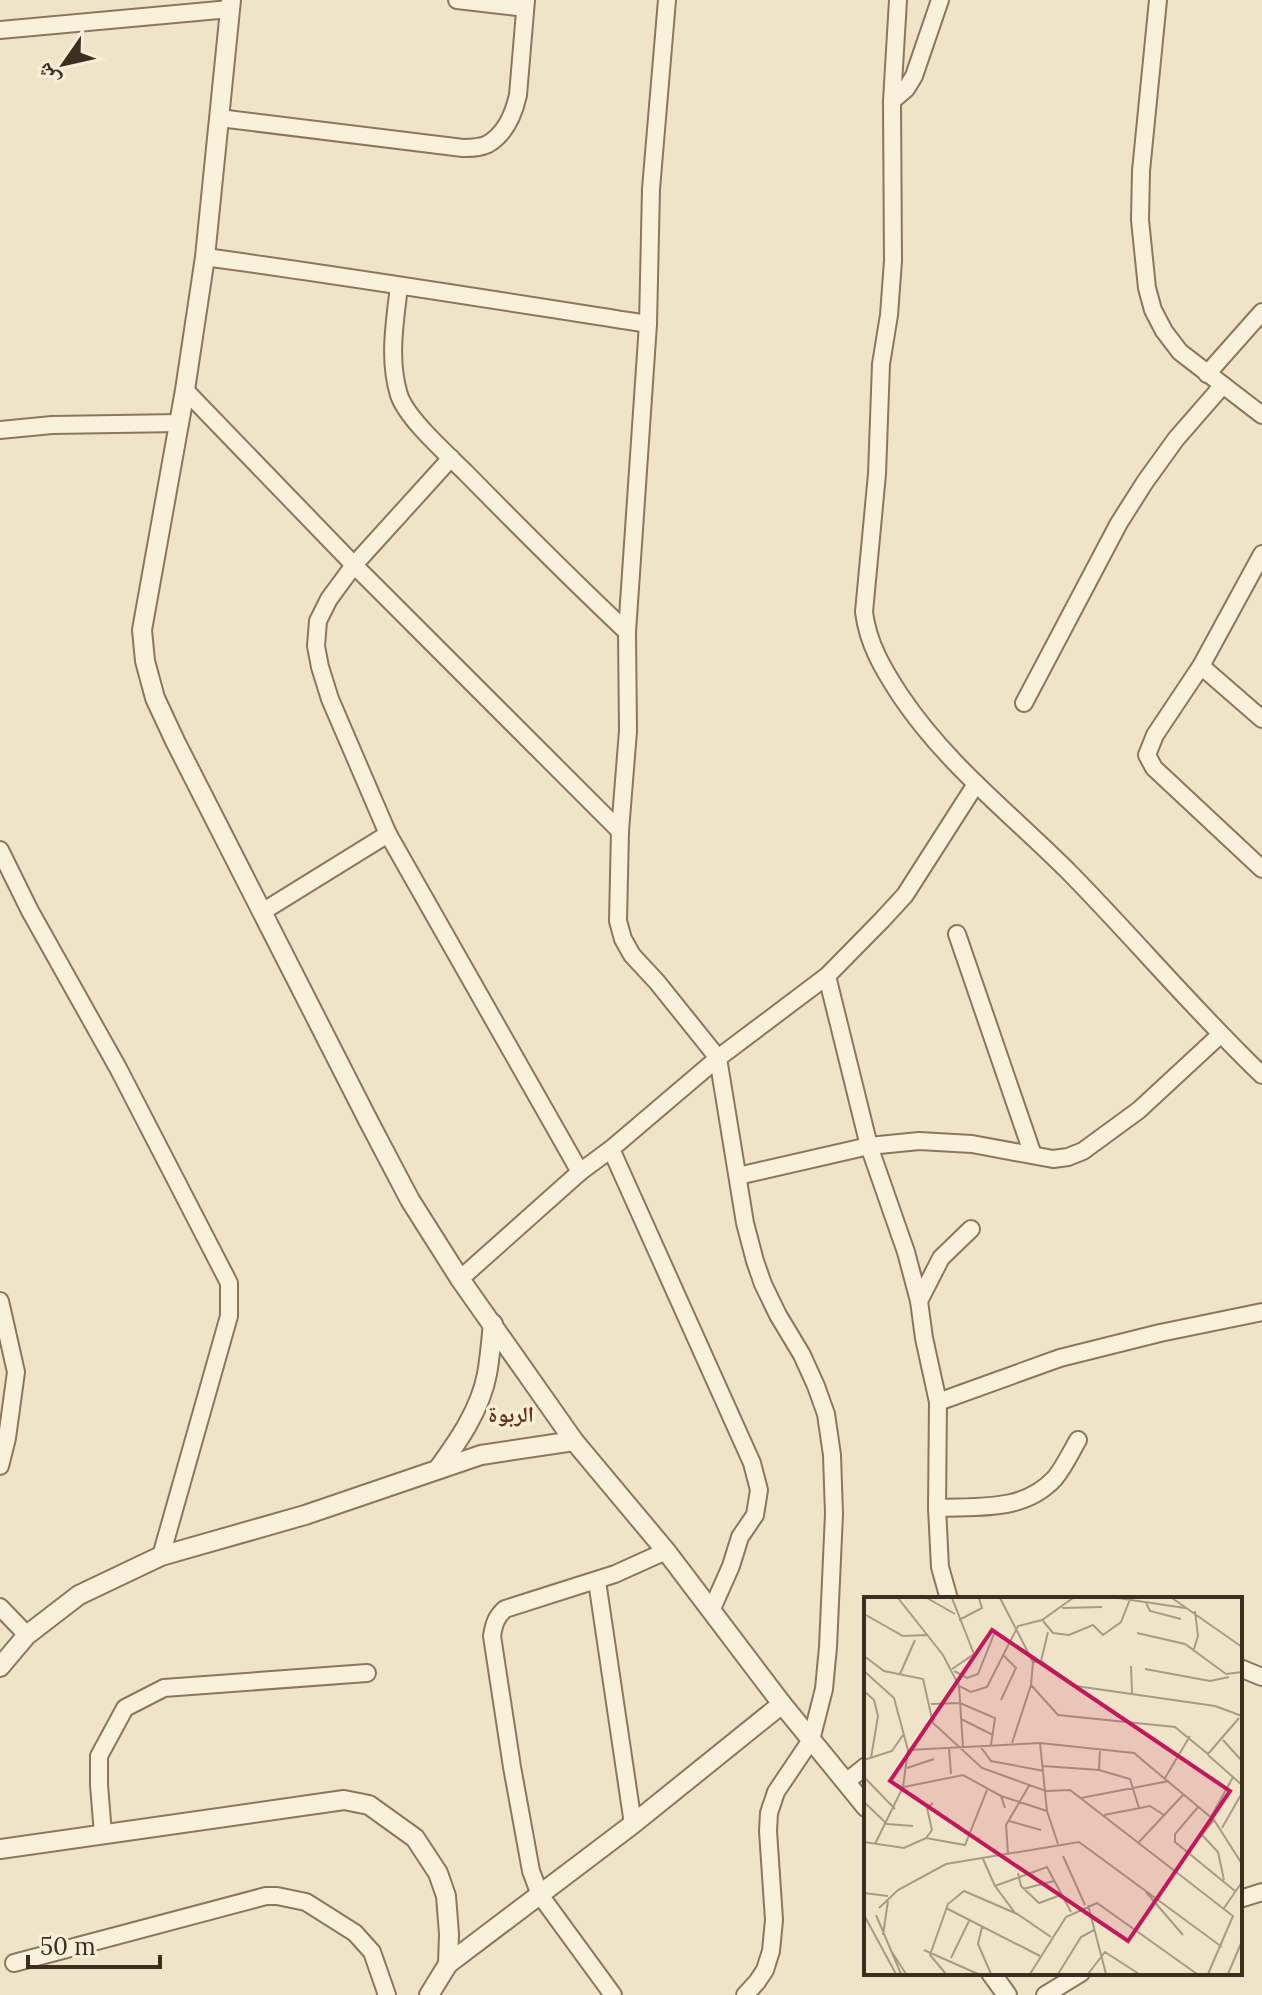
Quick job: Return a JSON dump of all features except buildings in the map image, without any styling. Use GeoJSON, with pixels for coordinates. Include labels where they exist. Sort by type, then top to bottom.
{"type":"FeatureCollection","features":[{"type":"Feature","properties":{"kind":"street"},"geometry":{"type":"LineString","coordinates":[[219,118],[463,148],[488,144],[504,128],[515,107],[525,4],[457,0]]}},
{"type":"Feature","properties":{"kind":"street"},"geometry":{"type":"LineString","coordinates":[[667,0],[651,189],[648,324],[627,632],[628,731],[620,831],[618,921],[632,955],[718,1058],[745,1223],[755,1261],[778,1315],[816,1386],[826,1414],[832,1455],[834,1514],[824,1689],[811,1740],[776,1792],[769,1813],[774,1920],[771,1951],[765,1970],[745,1995]]}},
{"type":"Feature","properties":{"kind":"street"},"geometry":{"type":"LineString","coordinates":[[898,0],[892,101],[893,261],[881,364],[878,458],[864,612],[866,630],[882,668],[917,721],[943,752],[1069,873],[1220,1035],[1262,1075]]}},
{"type":"Feature","properties":{"kind":"street"},"geometry":{"type":"LineString","coordinates":[[892,101],[906,89],[914,76],[940,0]]}},
{"type":"Feature","properties":{"kind":"street"},"geometry":{"type":"LineString","coordinates":[[1158,0],[1141,171],[1140,220],[1147,288],[1153,310],[1180,352],[1262,415]]}},
{"type":"Feature","properties":{"kind":"street"},"geometry":{"type":"LineString","coordinates":[[0,30],[230,5],[205,257],[180,423],[142,630],[145,661],[155,698],[396,1174],[460,1279],[574,1441],[666,1551],[782,1704],[864,1804]]}},
{"type":"Feature","properties":{"kind":"street"},"geometry":{"type":"LineString","coordinates":[[205,257],[334,274],[648,324]]}},
{"type":"Feature","properties":{"kind":"street"},"geometry":{"type":"LineString","coordinates":[[399,286],[393,344],[394,375],[400,399],[413,419],[566,575],[627,632]]}},
{"type":"Feature","properties":{"kind":"street"},"geometry":{"type":"LineString","coordinates":[[1207,374],[1262,312]]}},
{"type":"Feature","properties":{"kind":"street"},"geometry":{"type":"LineString","coordinates":[[1024,703],[1119,523],[1176,439],[1223,385]]}},
{"type":"Feature","properties":{"kind":"street"},"geometry":{"type":"LineString","coordinates":[[185,390],[354,565],[620,831]]}},
{"type":"Feature","properties":{"kind":"street"},"geometry":{"type":"LineString","coordinates":[[0,430],[52,425],[180,423]]}},
{"type":"Feature","properties":{"kind":"street"},"geometry":{"type":"LineString","coordinates":[[451,458],[354,565],[329,599],[318,621],[316,646],[330,699],[388,834],[580,1172]]}},
{"type":"Feature","properties":{"kind":"street"},"geometry":{"type":"LineString","coordinates":[[1260,564],[1201,666],[1155,735],[1147,755],[1154,768],[1262,869]]}},
{"type":"Feature","properties":{"kind":"street"},"geometry":{"type":"LineString","coordinates":[[1201,666],[1262,719]]}},
{"type":"Feature","properties":{"kind":"street"},"geometry":{"type":"LineString","coordinates":[[460,1279],[580,1172],[718,1058],[827,976],[905,895],[976,784]]}},
{"type":"Feature","properties":{"kind":"street"},"geometry":{"type":"LineString","coordinates":[[262,912],[388,834]]}},
{"type":"Feature","properties":{"kind":"street"},"geometry":{"type":"LineString","coordinates":[[0,850],[229,1283],[229,1316],[161,1556]]}},
{"type":"Feature","properties":{"kind":"street"},"geometry":{"type":"LineString","coordinates":[[957,934],[1033,1155]]}},
{"type":"Feature","properties":{"kind":"street"},"geometry":{"type":"LineString","coordinates":[[827,976],[869,1146],[906,1252],[919,1301],[938,1402],[940,1567],[948,1597]]}},
{"type":"Feature","properties":{"kind":"street"},"geometry":{"type":"LineString","coordinates":[[738,1176],[869,1146],[919,1141],[972,1144],[1053,1159],[1068,1157],[1083,1151],[1139,1110],[1220,1035]]}},
{"type":"Feature","properties":{"kind":"street"},"geometry":{"type":"LineString","coordinates":[[611,1149],[752,1463],[759,1490],[755,1515],[740,1537],[711,1611]]}},
{"type":"Feature","properties":{"kind":"street"},"geometry":{"type":"LineString","coordinates":[[919,1301],[941,1258],[971,1229]]}},
{"type":"Feature","properties":{"kind":"street"},"geometry":{"type":"LineString","coordinates":[[0,1301],[16,1372],[0,1466]]}},
{"type":"Feature","properties":{"kind":"street"},"geometry":{"type":"LineString","coordinates":[[938,1402],[1075,1354],[1262,1312]]}},
{"type":"Feature","properties":{"kind":"street"},"geometry":{"type":"LineString","coordinates":[[438,1469],[463,1434],[477,1406],[487,1376],[493,1324]]}},
{"type":"Feature","properties":{"kind":"street"},"geometry":{"type":"LineString","coordinates":[[937,1508],[1012,1504],[1032,1497],[1057,1476],[1078,1440]]}},
{"type":"Feature","properties":{"kind":"street"},"geometry":{"type":"LineString","coordinates":[[0,1667],[27,1635],[79,1595],[161,1556],[305,1515],[481,1455],[574,1441]]}},
{"type":"Feature","properties":{"kind":"street"},"geometry":{"type":"LineString","coordinates":[[613,1995],[540,1895],[531,1871],[492,1636],[498,1615],[514,1604],[597,1581],[666,1551]]}},
{"type":"Feature","properties":{"kind":"street"},"geometry":{"type":"LineString","coordinates":[[597,1581],[633,1824]]}},
{"type":"Feature","properties":{"kind":"street"},"geometry":{"type":"LineString","coordinates":[[0,1607],[27,1635]]}},
{"type":"Feature","properties":{"kind":"street"},"geometry":{"type":"LineString","coordinates":[[1242,1669],[1262,1677]]}},
{"type":"Feature","properties":{"kind":"street"},"geometry":{"type":"LineString","coordinates":[[103,1834],[99,1756],[125,1708],[164,1688],[367,1673]]}},
{"type":"Feature","properties":{"kind":"street"},"geometry":{"type":"LineString","coordinates":[[429,1995],[448,1964],[633,1824],[782,1704]]}},
{"type":"Feature","properties":{"kind":"street"},"geometry":{"type":"LineString","coordinates":[[846,1782],[864,1768]]}},
{"type":"Feature","properties":{"kind":"street"},"geometry":{"type":"LineString","coordinates":[[0,1849],[344,1800],[369,1805],[415,1838],[438,1873],[446,1896],[448,1964]]}},
{"type":"Feature","properties":{"kind":"street"},"geometry":{"type":"LineString","coordinates":[[14,1963],[266,1896],[277,1896],[306,1902],[355,1933],[372,1952],[387,1995]]}},
{"type":"Feature","properties":{"kind":"street"},"geometry":{"type":"LineString","coordinates":[[992,1975],[1007,1995]]}},
{"type":"Feature","properties":{"kind":"street"},"geometry":{"type":"LineString","coordinates":[[1045,1995],[1078,1975]]}},
{"type":"Feature","properties":{"kind":"district","name":"الربوة"},"geometry":{"type":"Point","coordinates":[511,1414]}}]}
